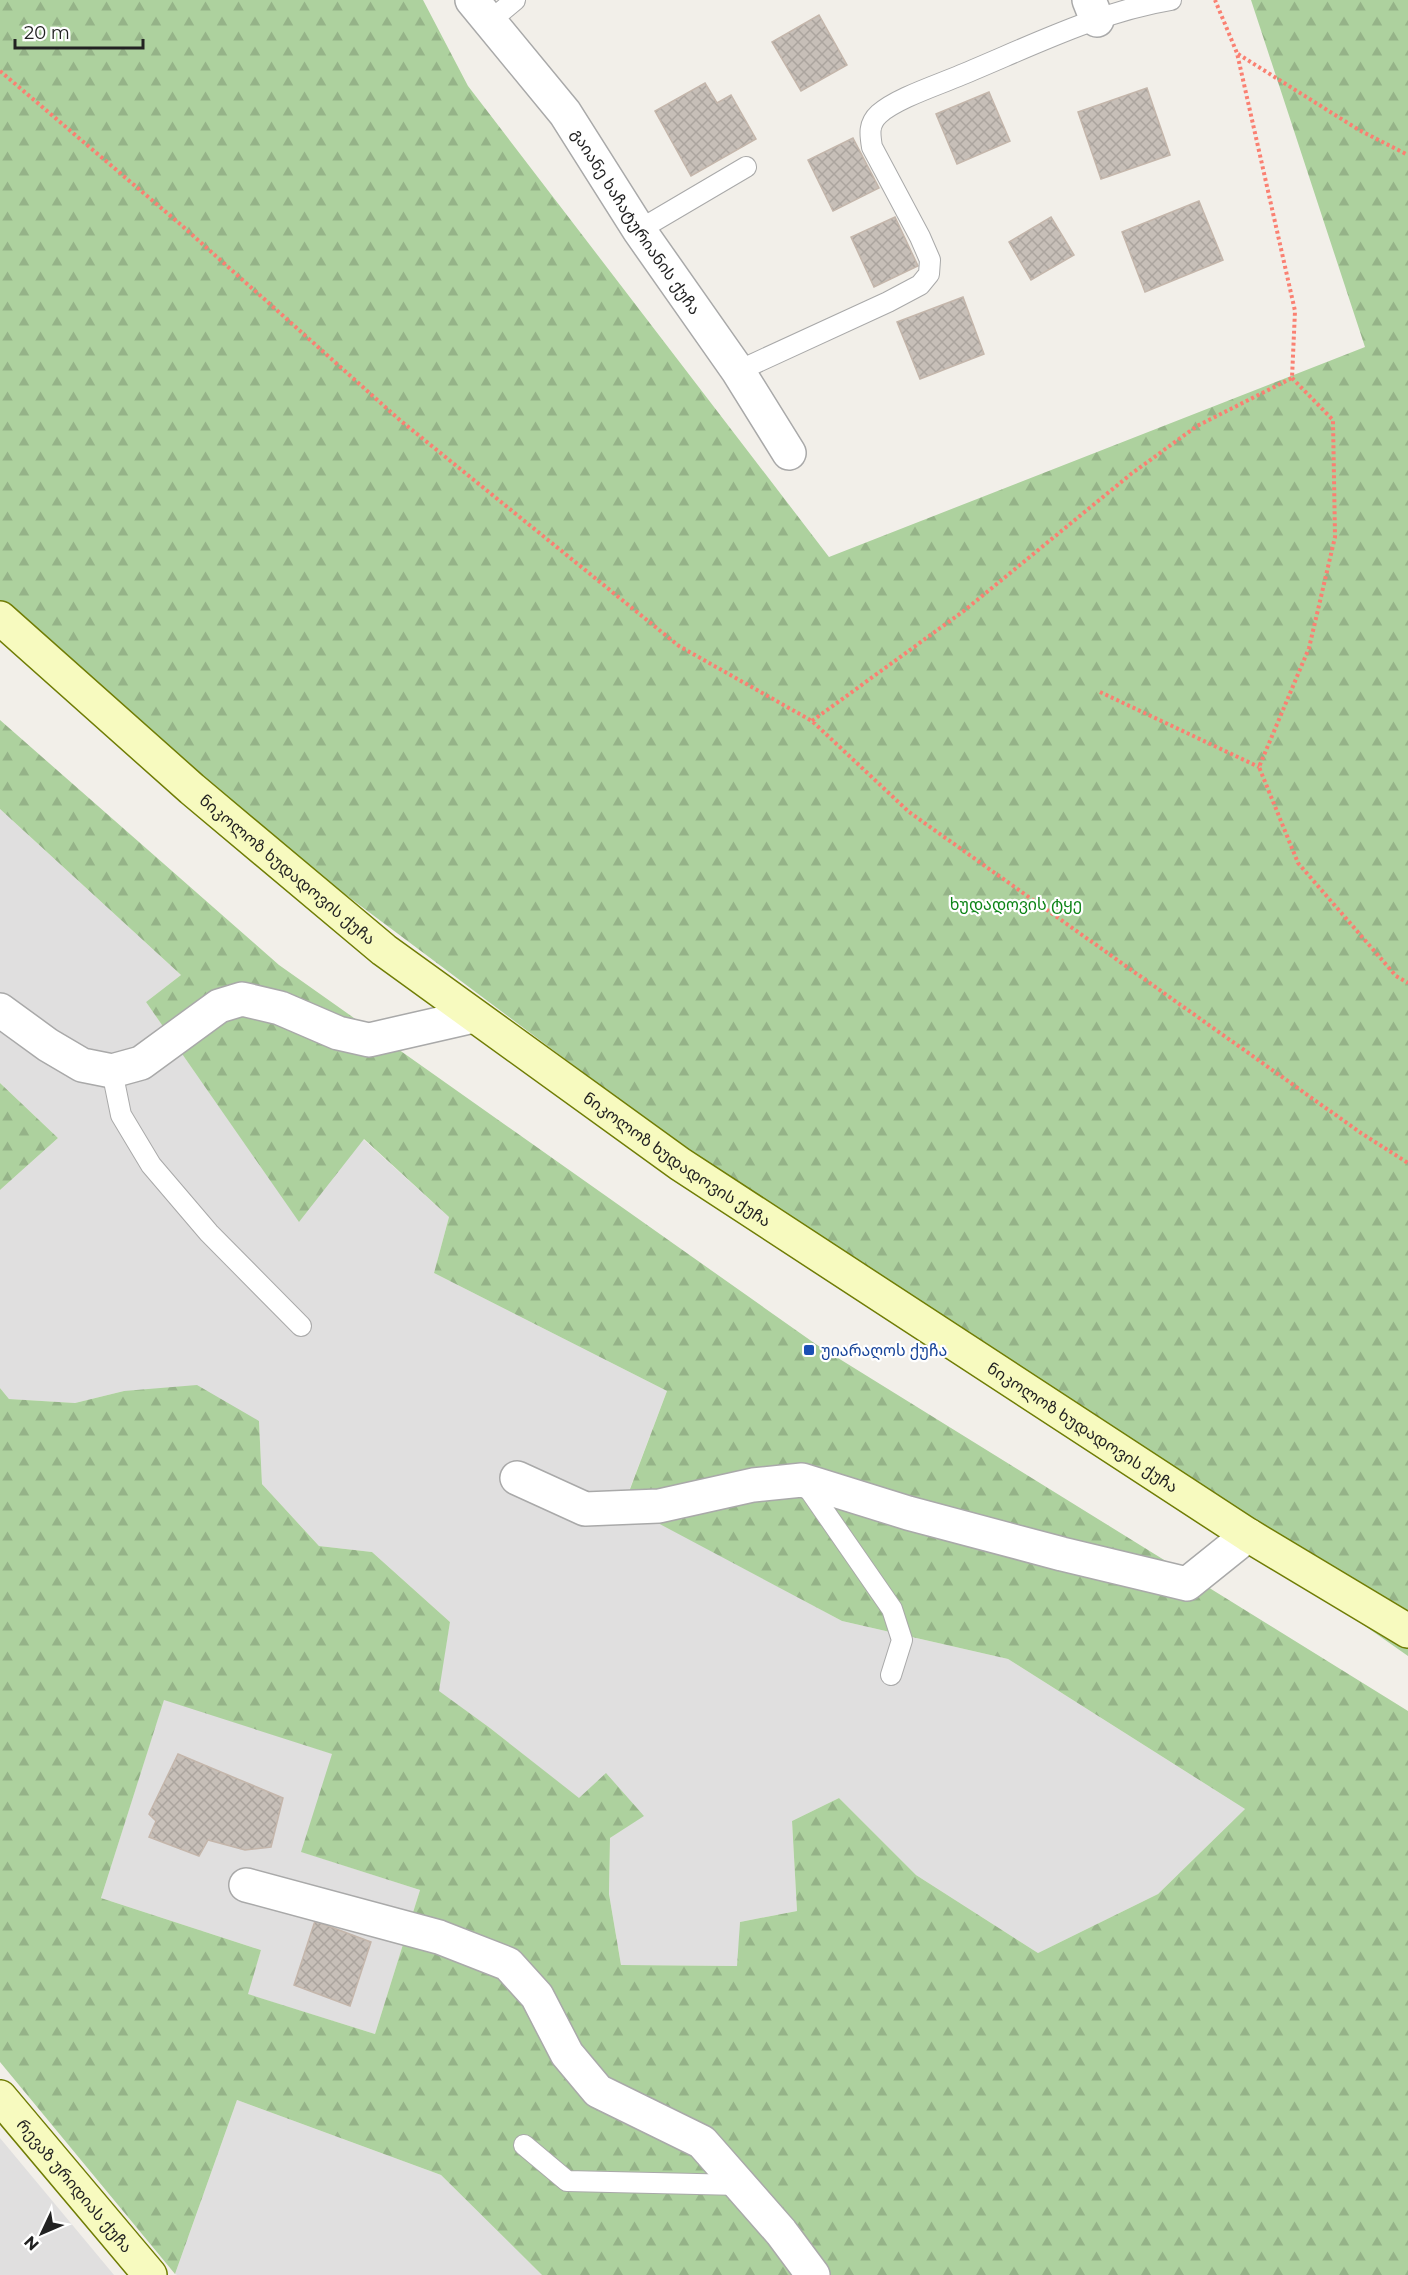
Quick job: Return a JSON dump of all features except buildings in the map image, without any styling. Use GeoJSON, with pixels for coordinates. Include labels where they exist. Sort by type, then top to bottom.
{"type":"FeatureCollection","features":[{"type":"Feature","properties":{"kind":"main road","name":"ნიკოლოზ ხუდადოვის ქუჩა"},"geometry":{"type":"LineString","coordinates":[[0,618],[192,789],[384,950],[474,1016],[680,1164],[1248,1535],[1408,1630]]}},
{"type":"Feature","properties":{"kind":"main road","name":"რევაზ ურიდიას ქუჩა"},"geometry":{"type":"LineString","coordinates":[[0,2097],[150,2275]]}},
{"type":"Feature","properties":{"kind":"street","name":"გაიანე ხაჩატურიანის ქუჩა"},"geometry":{"type":"LineString","coordinates":[[480,11],[565,113],[639,230],[738,371],[789,453]]}},
{"type":"Feature","properties":{"kind":"street"},"geometry":{"type":"LineString","coordinates":[[0,1010],[48,1045],[82,1065],[112,1071],[141,1063],[219,1005],[242,999],[280,1008],[338,1033],[369,1040],[474,1016]]}},
{"type":"Feature","properties":{"kind":"street"},"geometry":{"type":"LineString","coordinates":[[516,1478],[585,1509],[659,1506],[753,1485],[802,1480],[908,1513],[1040,1549],[1187,1584],[1248,1535]]}},
{"type":"Feature","properties":{"kind":"street"},"geometry":{"type":"LineString","coordinates":[[246,1885],[439,1938],[508,1964],[537,1996],[567,2054],[598,2091],[702,2142],[781,2232],[813,2275]]}},
{"type":"Feature","properties":{"kind":"lane"},"geometry":{"type":"LineString","coordinates":[[480,11],[515,0]]}},
{"type":"Feature","properties":{"kind":"lane"},"geometry":{"type":"LineString","coordinates":[[738,371],[888,302],[920,285],[929,274],[930,260],[920,237],[872,147],[869,132],[876,116],[889,106],[1093,10],[1122,10],[1171,0]]}},
{"type":"Feature","properties":{"kind":"lane"},"geometry":{"type":"LineString","coordinates":[[639,230],[746,167]]}},
{"type":"Feature","properties":{"kind":"lane"},"geometry":{"type":"LineString","coordinates":[[112,1071],[121,1115],[151,1165],[209,1233],[301,1326]]}},
{"type":"Feature","properties":{"kind":"lane"},"geometry":{"type":"LineString","coordinates":[[802,1480],[892,1609],[903,1640],[891,1675]]}},
{"type":"Feature","properties":{"kind":"lane"},"geometry":{"type":"LineString","coordinates":[[524,2145],[567,2181],[740,2186]]}},
{"type":"Feature","properties":{"kind":"path"},"geometry":{"type":"LineString","coordinates":[[1215,0],[1237,53],[1295,311],[1292,378],[1333,420],[1335,537],[1309,648],[1259,767]]}},
{"type":"Feature","properties":{"kind":"path"},"geometry":{"type":"LineString","coordinates":[[1237,53],[1359,130],[1408,155]]}},
{"type":"Feature","properties":{"kind":"path"},"geometry":{"type":"LineString","coordinates":[[0,71],[180,224],[401,421],[679,646],[812,721],[909,812],[1361,1133],[1408,1163]]}},
{"type":"Feature","properties":{"kind":"path"},"geometry":{"type":"LineString","coordinates":[[812,721],[965,610],[1131,474],[1197,426],[1292,378]]}},
{"type":"Feature","properties":{"kind":"path"},"geometry":{"type":"LineString","coordinates":[[1100,692],[1259,767],[1298,863],[1396,976],[1408,983]]}},
{"type":"Feature","properties":{"kind":"shaded area"},"geometry":{"type":"Polygon","coordinates":[[[0,809],[181,975],[146,1002],[299,1221],[363,1139],[449,1217],[434,1273],[667,1391],[624,1504],[842,1621],[1008,1659],[1245,1809],[1158,1894],[1038,1953],[916,1875],[839,1798],[792,1821],[797,1911],[740,1922],[738,1966],[621,1965],[609,1894],[610,1838],[644,1815],[579,1799],[490,1728],[438,1691],[450,1622],[372,1552],[319,1546],[262,1484],[259,1421],[124,1391],[75,1403],[9,1399],[0,1388],[0,1190],[58,1138],[0,1083],[0,809]]]}},
{"type":"Feature","properties":{"kind":"shaded area"},"geometry":{"type":"Polygon","coordinates":[[[164,1699],[333,1754],[302,1852],[420,1890],[375,2034],[247,1994],[261,1950],[101,1898],[164,1699]]]}},
{"type":"Feature","properties":{"kind":"shaded area"},"geometry":{"type":"Polygon","coordinates":[[[237,2100],[441,2175],[542,2275],[175,2274],[237,2100]]]}},
{"type":"Feature","properties":{"kind":"shaded area"},"geometry":{"type":"Polygon","coordinates":[[[0,2138],[114,2275],[0,2275],[0,2138]]]}},
{"type":"Feature","properties":{"kind":"green space","name":"ხუდადოვის ტყე"},"geometry":{"type":"Polygon","coordinates":[[[0,0],[423,0],[468,86],[829,557],[1365,347],[1251,0],[1408,0],[1408,1656],[712,1169],[59,680],[0,618],[0,0]]]}},
{"type":"Feature","properties":{"kind":"green space"},"geometry":{"type":"Polygon","coordinates":[[[0,720],[279,965],[817,1345],[1408,1711],[1408,2275],[542,2275],[441,2175],[237,2100],[175,2274],[0,2062],[0,1388],[9,1399],[75,1403],[124,1391],[197,1385],[259,1421],[262,1484],[319,1546],[372,1552],[450,1622],[439,1691],[579,1798],[606,1773],[644,1816],[610,1838],[609,1894],[621,1965],[737,1966],[740,1922],[797,1911],[792,1821],[839,1798],[916,1875],[1038,1953],[1158,1894],[1245,1809],[1008,1659],[842,1621],[624,1505],[667,1391],[434,1273],[449,1217],[364,1139],[299,1222],[146,1002],[181,975],[0,809],[0,720]],[[164,1700],[101,1898],[261,1950],[248,1994],[375,2034],[420,1890],[301,1852],[332,1754],[164,1700]]]}},
{"type":"Feature","properties":{"kind":"green space"},"geometry":{"type":"Polygon","coordinates":[[[0,1083],[58,1138],[0,1190],[0,1083]]]}},
{"type":"Feature","properties":{"kind":"place","name":"უიარაღოს ქუჩა"},"geometry":{"type":"Point","coordinates":[809,1350]}}]}
